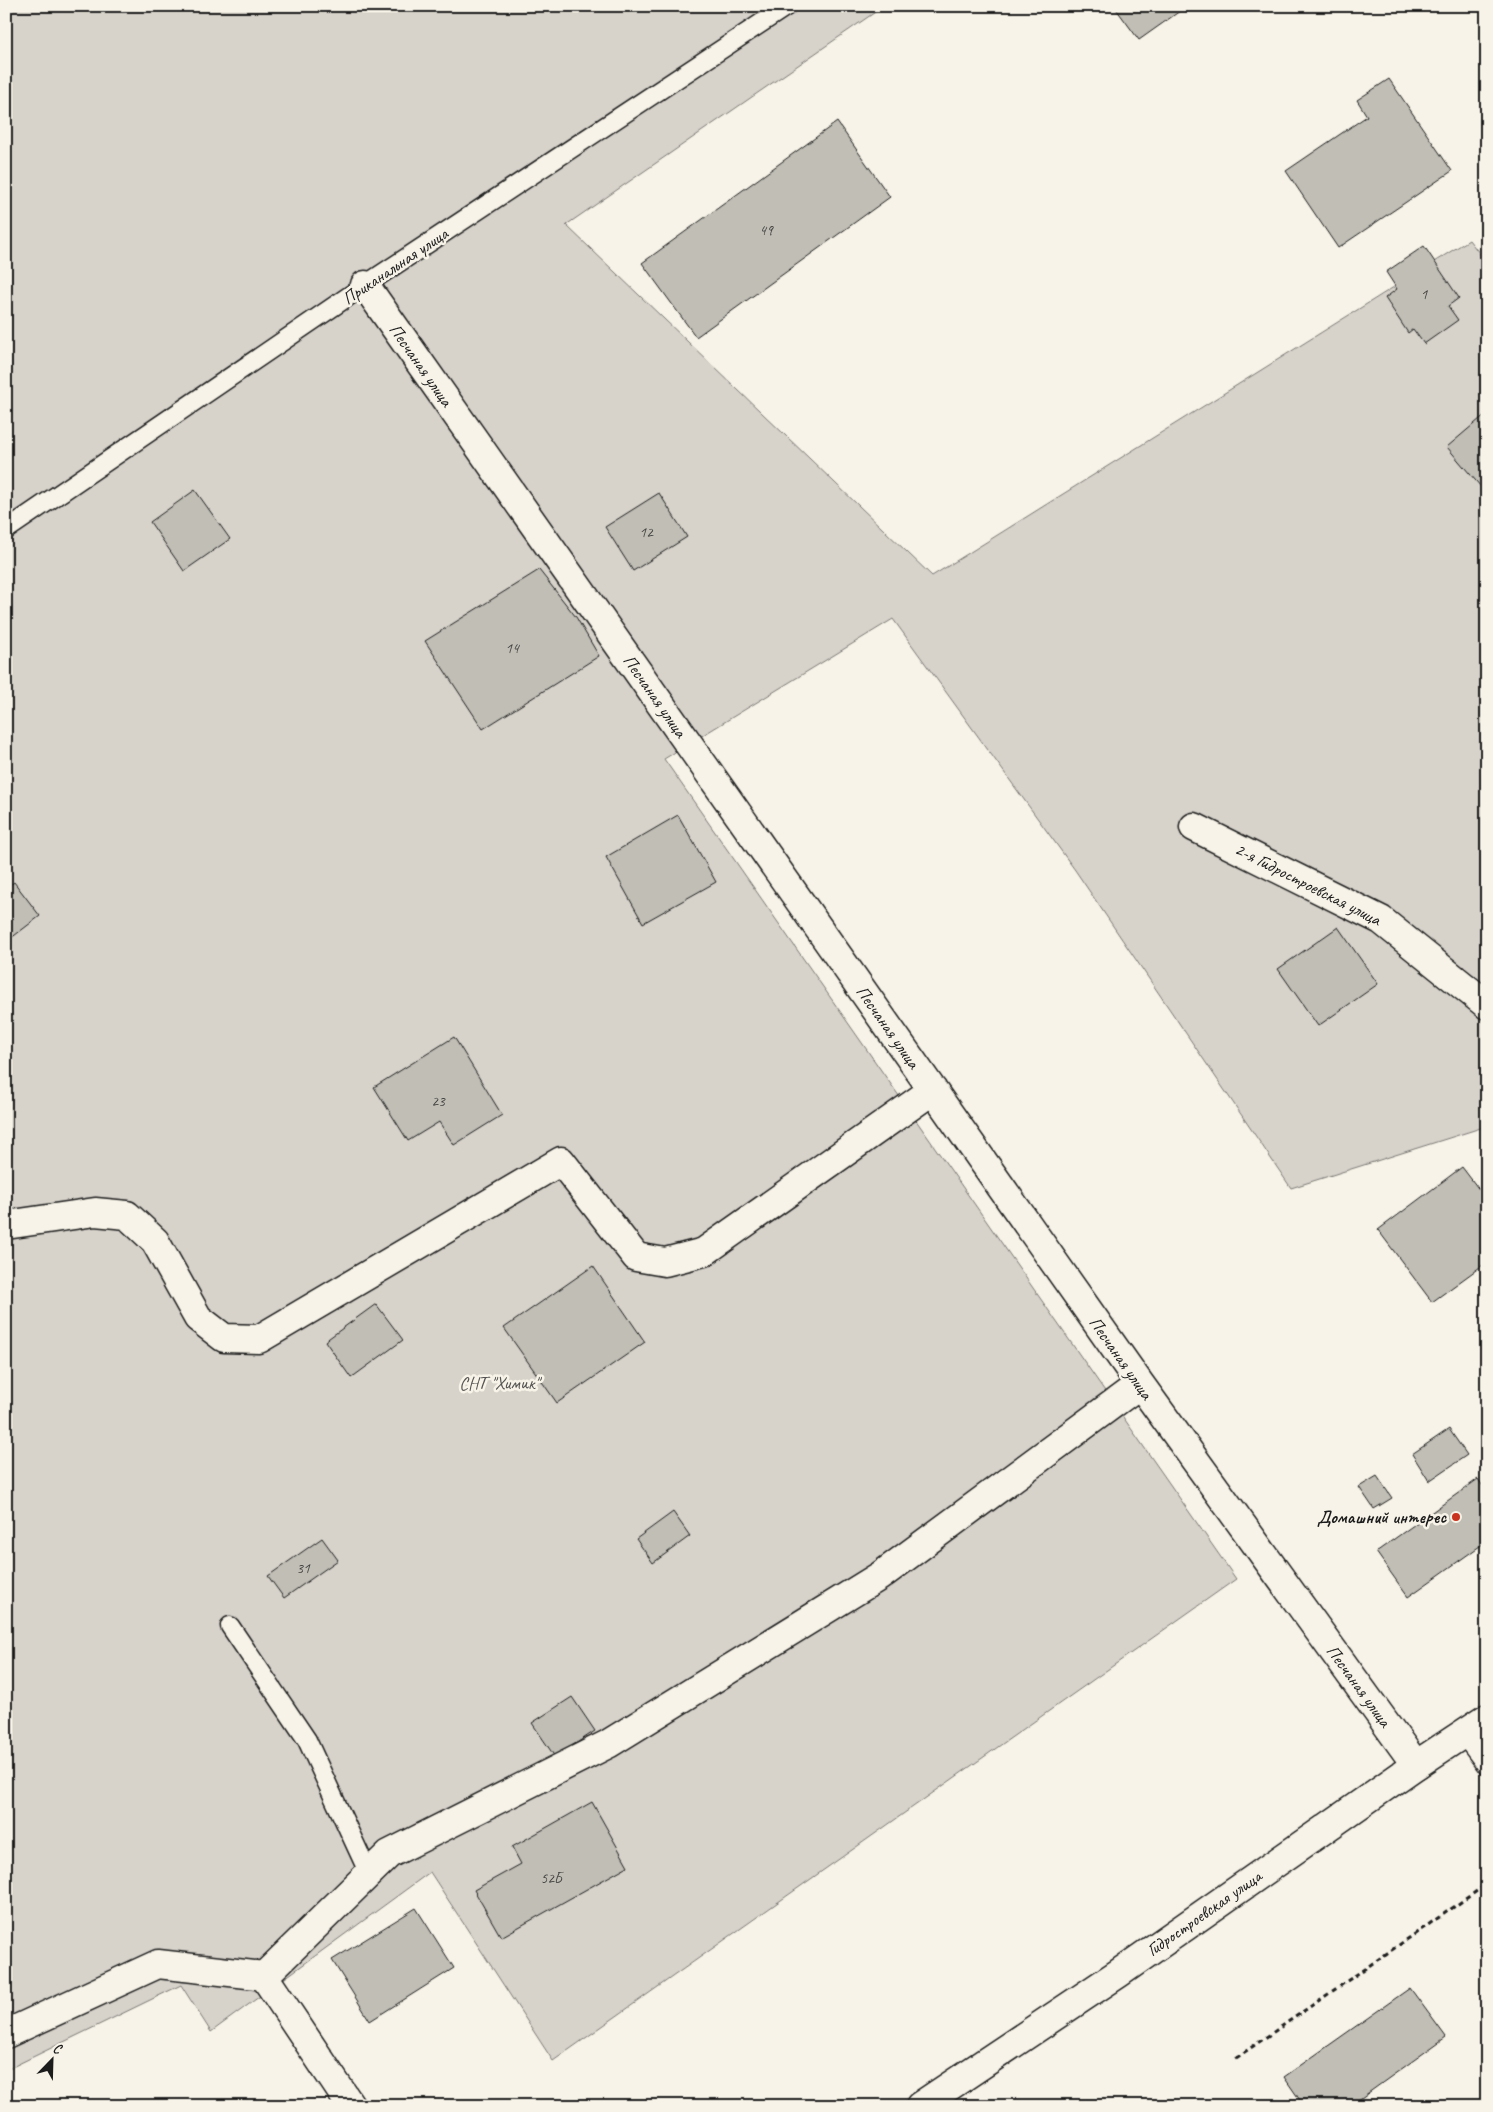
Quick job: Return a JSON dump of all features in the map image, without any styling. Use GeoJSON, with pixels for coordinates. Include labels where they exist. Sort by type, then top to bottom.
{"type":"FeatureCollection","features":[{"type":"Feature","properties":{"kind":"street","name":"Песчаная улица"},"geometry":{"type":"LineString","coordinates":[[365,285],[1140,1384],[1416,1765]]}},
{"type":"Feature","properties":{"kind":"street","name":"2-я Гидростроевская улица"},"geometry":{"type":"LineString","coordinates":[[1194,827],[1381,920],[1487,1005]]}},
{"type":"Feature","properties":{"kind":"street"},"geometry":{"type":"LineString","coordinates":[[6,1226],[95,1212],[127,1215],[154,1240],[198,1318],[224,1338],[259,1339],[561,1160],[636,1257],[664,1262],[704,1252],[933,1090]]}},
{"type":"Feature","properties":{"kind":"street"},"geometry":{"type":"LineString","coordinates":[[264,1976],[389,1854],[608,1744],[880,1576],[1140,1384]]}},
{"type":"Feature","properties":{"kind":"street","name":"Гидростроевская улица"},"geometry":{"type":"LineString","coordinates":[[920,2106],[1119,1972],[1416,1765],[1487,1718]]}},
{"type":"Feature","properties":{"kind":"street"},"geometry":{"type":"LineString","coordinates":[[6,2034],[158,1964],[264,1976],[351,2106]]}},
{"type":"Feature","properties":{"kind":"lane","name":"Приканальная улица"},"geometry":{"type":"LineString","coordinates":[[6,530],[365,285],[787,6]]}},
{"type":"Feature","properties":{"kind":"lane"},"geometry":{"type":"LineString","coordinates":[[230,1626],[307,1740],[369,1874]]}},
{"type":"Feature","properties":{"kind":"lane"},"geometry":{"type":"LineString","coordinates":[[1463,1734],[1487,1766]]}},
{"type":"Feature","properties":{"kind":"path"},"geometry":{"type":"LineString","coordinates":[[1236,2058],[1487,1884]]}},
{"type":"Feature","properties":{"kind":"green space","name":"СНТ \"Химик\""},"geometry":{"type":"Polygon","coordinates":[[[6,6],[884,6],[566,225],[932,576],[1469,240],[1487,263],[1487,1126],[1291,1188],[1075,870],[893,619],[664,759],[1236,1579],[553,2061],[430,1872],[211,2032],[181,1985],[6,2070],[6,6]]]}},
{"type":"Feature","properties":{"kind":"building"},"geometry":{"type":"Polygon","coordinates":[[[1114,6],[1187,6],[1139,40],[1114,6]]]}},
{"type":"Feature","properties":{"kind":"building"},"geometry":{"type":"Polygon","coordinates":[[[1389,79],[1452,171],[1338,248],[1286,171],[1367,116],[1357,100],[1389,79]]]}},
{"type":"Feature","properties":{"kind":"building"},"geometry":{"type":"Polygon","coordinates":[[[837,122],[890,197],[696,337],[642,263],[837,122]]]}},
{"type":"Feature","properties":{"kind":"building"},"geometry":{"type":"Polygon","coordinates":[[[1424,246],[1459,298],[1448,306],[1458,320],[1424,344],[1413,329],[1408,333],[1385,298],[1397,289],[1386,272],[1424,246]]]}},
{"type":"Feature","properties":{"kind":"building"},"geometry":{"type":"Polygon","coordinates":[[[1487,413],[1487,494],[1447,447],[1487,413]]]}},
{"type":"Feature","properties":{"kind":"building"},"geometry":{"type":"Polygon","coordinates":[[[195,490],[230,539],[184,571],[150,522],[195,490]]]}},
{"type":"Feature","properties":{"kind":"building"},"geometry":{"type":"Polygon","coordinates":[[[659,493],[687,537],[633,571],[605,527],[659,493]]]}},
{"type":"Feature","properties":{"kind":"building"},"geometry":{"type":"Polygon","coordinates":[[[539,570],[576,617],[599,656],[483,729],[425,641],[539,570]]]}},
{"type":"Feature","properties":{"kind":"building"},"geometry":{"type":"Polygon","coordinates":[[[678,815],[716,882],[643,923],[606,857],[678,815]]]}},
{"type":"Feature","properties":{"kind":"building"},"geometry":{"type":"Polygon","coordinates":[[[14,882],[40,916],[6,942],[6,888],[14,882]]]}},
{"type":"Feature","properties":{"kind":"building"},"geometry":{"type":"Polygon","coordinates":[[[1338,927],[1378,984],[1318,1026],[1278,969],[1338,927]]]}},
{"type":"Feature","properties":{"kind":"building"},"geometry":{"type":"Polygon","coordinates":[[[454,1037],[502,1115],[454,1145],[439,1122],[408,1141],[374,1087],[454,1037]]]}},
{"type":"Feature","properties":{"kind":"building"},"geometry":{"type":"Polygon","coordinates":[[[1462,1167],[1487,1200],[1487,1262],[1432,1302],[1378,1230],[1462,1167]]]}},
{"type":"Feature","properties":{"kind":"building"},"geometry":{"type":"Polygon","coordinates":[[[593,1266],[645,1342],[557,1403],[504,1328],[593,1266]]]}},
{"type":"Feature","properties":{"kind":"building"},"geometry":{"type":"Polygon","coordinates":[[[376,1304],[403,1340],[351,1378],[325,1341],[376,1304]]]}},
{"type":"Feature","properties":{"kind":"building"},"geometry":{"type":"Polygon","coordinates":[[[1449,1429],[1467,1455],[1429,1481],[1412,1454],[1449,1429]]]}},
{"type":"Feature","properties":{"kind":"building"},"geometry":{"type":"Polygon","coordinates":[[[1377,1476],[1392,1498],[1374,1509],[1359,1487],[1377,1476]]]}},
{"type":"Feature","properties":{"kind":"building","name":"Домашний интерес"},"geometry":{"type":"Polygon","coordinates":[[[1478,1479],[1487,1492],[1487,1541],[1408,1597],[1376,1552],[1478,1479]]]}},
{"type":"Feature","properties":{"kind":"building"},"geometry":{"type":"Polygon","coordinates":[[[673,1512],[690,1536],[653,1563],[636,1539],[673,1512]]]}},
{"type":"Feature","properties":{"kind":"building"},"geometry":{"type":"Polygon","coordinates":[[[322,1538],[338,1560],[284,1598],[268,1576],[322,1538]]]}},
{"type":"Feature","properties":{"kind":"building"},"geometry":{"type":"Polygon","coordinates":[[[572,1697],[595,1731],[555,1757],[532,1723],[572,1697]]]}},
{"type":"Feature","properties":{"kind":"building"},"geometry":{"type":"Polygon","coordinates":[[[592,1802],[628,1866],[501,1937],[474,1890],[521,1864],[512,1847],[592,1802]]]}},
{"type":"Feature","properties":{"kind":"building"},"geometry":{"type":"Polygon","coordinates":[[[416,1908],[454,1968],[370,2021],[332,1960],[416,1908]]]}},
{"type":"Feature","properties":{"kind":"building"},"geometry":{"type":"Polygon","coordinates":[[[1410,1988],[1446,2037],[1350,2106],[1304,2106],[1284,2077],[1410,1988]]]}},
{"type":"Feature","properties":{"kind":"place","name":"Домашний интерес"},"geometry":{"type":"Point","coordinates":[1456,1517]}}]}
